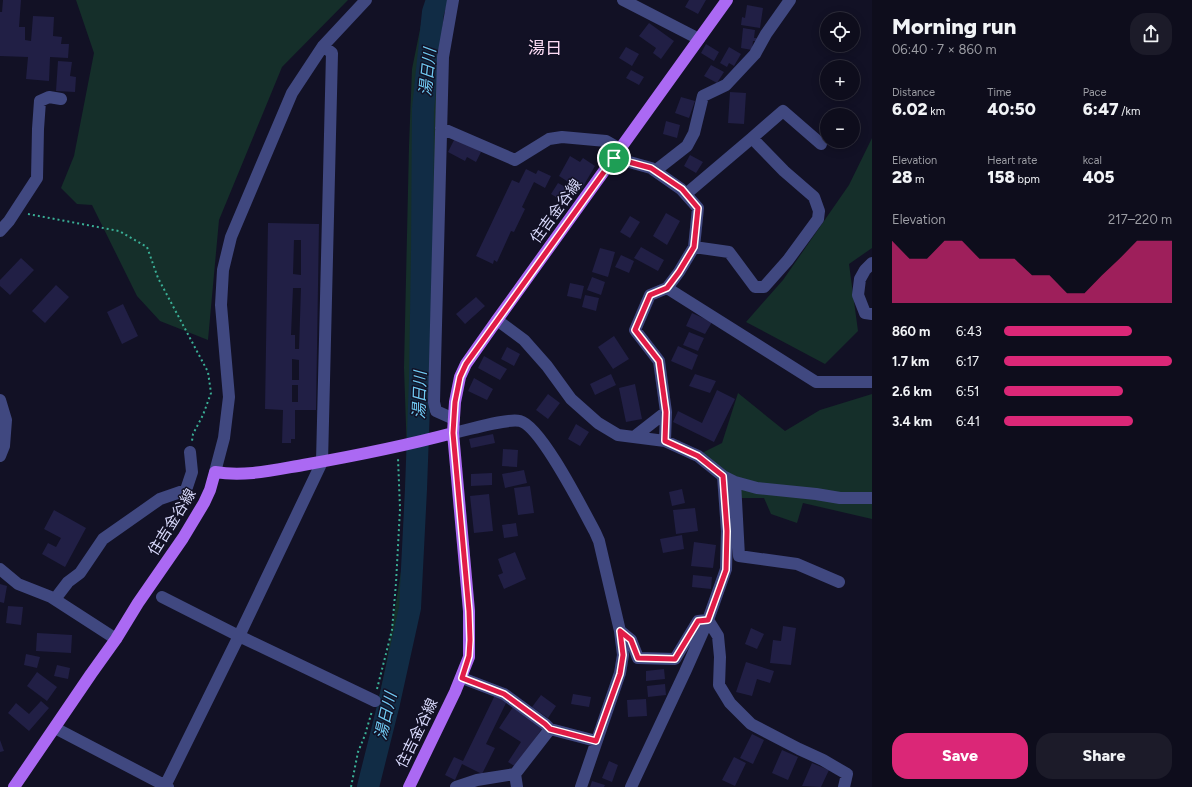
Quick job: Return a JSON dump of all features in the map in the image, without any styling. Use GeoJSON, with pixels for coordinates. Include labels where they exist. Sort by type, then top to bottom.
{"type":"FeatureCollection","features":[{"type":"Feature","properties":{"kind":"main road","name":"住吉金谷線"},"geometry":{"type":"LineString","coordinates":[[411,787],[462,678],[469,656],[469,611],[453,433],[455,402],[460,377],[466,364],[497,320],[727,0]]}},
{"type":"Feature","properties":{"kind":"main road"},"geometry":{"type":"LineString","coordinates":[[215,472],[231,474],[258,473],[402,446],[453,433]]}},
{"type":"Feature","properties":{"kind":"main road","name":"住吉金谷線"},"geometry":{"type":"LineString","coordinates":[[14,787],[163,568],[204,503],[210,490],[215,472]]}},
{"type":"Feature","properties":{"kind":"street"},"geometry":{"type":"LineString","coordinates":[[215,472],[224,438],[228,396],[221,304],[223,270],[231,237],[292,93],[323,46],[366,0]]}},
{"type":"Feature","properties":{"kind":"street"},"geometry":{"type":"LineString","coordinates":[[453,0],[443,57],[434,402],[436,411],[454,419]]}},
{"type":"Feature","properties":{"kind":"street"},"geometry":{"type":"LineString","coordinates":[[622,0],[699,39]]}},
{"type":"Feature","properties":{"kind":"street"},"geometry":{"type":"LineString","coordinates":[[655,171],[687,146],[694,133],[703,96],[726,85],[755,54],[766,34],[790,0]]}},
{"type":"Feature","properties":{"kind":"street"},"geometry":{"type":"LineString","coordinates":[[55,728],[166,786],[322,462],[332,53],[323,46]]}},
{"type":"Feature","properties":{"kind":"street"},"geometry":{"type":"LineString","coordinates":[[0,231],[16,212],[37,178],[40,100],[49,97],[62,99]]}},
{"type":"Feature","properties":{"kind":"street"},"geometry":{"type":"LineString","coordinates":[[686,194],[783,111],[820,144]]}},
{"type":"Feature","properties":{"kind":"street"},"geometry":{"type":"LineString","coordinates":[[441,128],[515,160],[549,139],[562,137],[606,140],[617,153],[651,168],[682,189],[698,208],[694,247],[679,272],[667,288],[650,295],[635,330],[659,361],[666,412],[665,441]]}},
{"type":"Feature","properties":{"kind":"street"},"geometry":{"type":"LineString","coordinates":[[694,247],[729,252],[755,287],[764,287],[788,260],[818,219],[819,210],[814,197],[784,171],[752,138]]}},
{"type":"Feature","properties":{"kind":"street"},"geometry":{"type":"LineString","coordinates":[[872,262],[860,279],[858,296],[865,312],[872,314]]}},
{"type":"Feature","properties":{"kind":"street"},"geometry":{"type":"LineString","coordinates":[[667,288],[816,382],[872,382]]}},
{"type":"Feature","properties":{"kind":"street"},"geometry":{"type":"LineString","coordinates":[[497,320],[524,340],[547,366],[571,399],[593,418],[618,435],[665,441],[698,456],[723,476],[735,482],[757,488],[840,498],[872,498]]}},
{"type":"Feature","properties":{"kind":"street"},"geometry":{"type":"LineString","coordinates":[[0,400],[6,420],[4,446],[0,456]]}},
{"type":"Feature","properties":{"kind":"street"},"geometry":{"type":"LineString","coordinates":[[634,437],[666,412]]}},
{"type":"Feature","properties":{"kind":"street"},"geometry":{"type":"LineString","coordinates":[[453,433],[511,420],[521,422],[530,427],[549,450],[595,532],[603,556],[620,631],[623,655],[620,674],[581,787]]}},
{"type":"Feature","properties":{"kind":"street"},"geometry":{"type":"LineString","coordinates":[[55,600],[68,582],[80,573],[103,539],[160,499],[186,490],[192,472],[190,452]]}},
{"type":"Feature","properties":{"kind":"street"},"geometry":{"type":"LineString","coordinates":[[635,786],[708,620],[726,570],[727,531],[723,476]]}},
{"type":"Feature","properties":{"kind":"street"},"geometry":{"type":"LineString","coordinates":[[735,482],[739,556],[797,564],[839,582]]}},
{"type":"Feature","properties":{"kind":"street"},"geometry":{"type":"LineString","coordinates":[[0,569],[18,584],[55,600],[116,638]]}},
{"type":"Feature","properties":{"kind":"street"},"geometry":{"type":"LineString","coordinates":[[162,597],[374,701]]}},
{"type":"Feature","properties":{"kind":"street"},"geometry":{"type":"LineString","coordinates":[[620,631],[631,640],[638,658],[675,659],[698,621],[708,620]]}},
{"type":"Feature","properties":{"kind":"street"},"geometry":{"type":"LineString","coordinates":[[708,620],[718,636],[720,657],[719,685],[730,703],[751,724],[847,774],[844,787]]}},
{"type":"Feature","properties":{"kind":"street"},"geometry":{"type":"LineString","coordinates":[[462,678],[504,694],[550,729],[596,741]]}},
{"type":"Feature","properties":{"kind":"street"},"geometry":{"type":"LineString","coordinates":[[456,787],[477,780],[515,774],[550,729]]}},
{"type":"Feature","properties":{"kind":"street"},"geometry":{"type":"LineString","coordinates":[[515,774],[517,787]]}},
{"type":"Feature","properties":{"kind":"path"},"geometry":{"type":"LineString","coordinates":[[16,212],[119,231],[147,248],[158,278],[208,372],[211,394],[203,415],[193,434],[190,452]]}},
{"type":"Feature","properties":{"kind":"path"},"geometry":{"type":"LineString","coordinates":[[352,787],[358,752],[365,736],[392,630],[400,509],[399,472],[402,446]]}},
{"type":"Feature","properties":{"kind":"green space"},"geometry":{"type":"Polygon","coordinates":[[[76,0],[348,0],[282,67],[219,220],[208,340],[160,321],[137,296],[92,205],[77,204],[61,188],[74,156],[94,53],[76,0]]]}},
{"type":"Feature","properties":{"kind":"green space"},"geometry":{"type":"Polygon","coordinates":[[[426,0],[448,0],[439,29],[437,199],[430,307],[427,410],[422,467],[423,521],[418,604],[400,692],[376,787],[360,787],[386,665],[402,565],[407,454],[404,368],[412,69],[426,0]]]}},
{"type":"Feature","properties":{"kind":"green space"},"geometry":{"type":"Polygon","coordinates":[[[872,138],[872,248],[849,264],[858,331],[825,364],[746,322],[783,280],[849,185],[872,138]]]}},
{"type":"Feature","properties":{"kind":"green space"},"geometry":{"type":"Polygon","coordinates":[[[738,393],[785,431],[820,410],[872,394],[872,519],[803,503],[797,523],[771,514],[764,498],[742,498],[702,453],[722,443],[738,393]]]}},
{"type":"Feature","properties":{"kind":"building"},"geometry":{"type":"Polygon","coordinates":[[[3,0],[21,0],[19,27],[25,27],[25,40],[31,41],[33,16],[54,17],[53,36],[62,37],[61,44],[69,44],[68,58],[50,57],[49,81],[26,79],[28,57],[0,56],[0,12],[2,12],[3,0]]]}},
{"type":"Feature","properties":{"kind":"building"},"geometry":{"type":"Polygon","coordinates":[[[689,0],[706,0],[698,14],[685,7],[689,0]]]}},
{"type":"Feature","properties":{"kind":"building"},"geometry":{"type":"Polygon","coordinates":[[[747,5],[763,8],[760,28],[741,25],[742,17],[745,18],[747,5]]]}},
{"type":"Feature","properties":{"kind":"building"},"geometry":{"type":"Polygon","coordinates":[[[649,23],[674,41],[661,59],[653,53],[656,48],[639,36],[649,23]]]}},
{"type":"Feature","properties":{"kind":"building"},"geometry":{"type":"Polygon","coordinates":[[[743,28],[755,30],[754,38],[757,38],[756,41],[753,41],[752,50],[741,48],[743,28]]]}},
{"type":"Feature","properties":{"kind":"building"},"geometry":{"type":"Polygon","coordinates":[[[706,44],[719,52],[714,61],[701,53],[706,44]]]}},
{"type":"Feature","properties":{"kind":"building"},"geometry":{"type":"Polygon","coordinates":[[[626,47],[639,54],[632,66],[619,58],[626,47]]]}},
{"type":"Feature","properties":{"kind":"building"},"geometry":{"type":"Polygon","coordinates":[[[729,47],[741,54],[734,66],[729,63],[727,67],[720,63],[729,47]]]}},
{"type":"Feature","properties":{"kind":"building"},"geometry":{"type":"Polygon","coordinates":[[[58,61],[72,62],[70,76],[76,77],[75,92],[56,91],[58,61]]]}},
{"type":"Feature","properties":{"kind":"building"},"geometry":{"type":"Polygon","coordinates":[[[711,65],[724,72],[717,83],[704,76],[711,65]]]}},
{"type":"Feature","properties":{"kind":"building"},"geometry":{"type":"Polygon","coordinates":[[[631,70],[644,77],[639,85],[626,78],[631,70]]]}},
{"type":"Feature","properties":{"kind":"building"},"geometry":{"type":"Polygon","coordinates":[[[730,92],[746,93],[744,124],[728,123],[730,92]]]}},
{"type":"Feature","properties":{"kind":"building"},"geometry":{"type":"Polygon","coordinates":[[[681,97],[695,101],[689,118],[675,113],[681,97]]]}},
{"type":"Feature","properties":{"kind":"building"},"geometry":{"type":"Polygon","coordinates":[[[666,121],[680,125],[677,138],[663,134],[666,121]]]}},
{"type":"Feature","properties":{"kind":"building"},"geometry":{"type":"Polygon","coordinates":[[[455,138],[481,152],[476,162],[467,157],[465,161],[448,152],[455,138]]]}},
{"type":"Feature","properties":{"kind":"building"},"geometry":{"type":"Polygon","coordinates":[[[690,155],[703,162],[696,173],[684,166],[690,155]]]}},
{"type":"Feature","properties":{"kind":"building"},"geometry":{"type":"Polygon","coordinates":[[[570,156],[580,162],[583,158],[595,166],[581,190],[559,176],[570,156]]]}},
{"type":"Feature","properties":{"kind":"building"},"geometry":{"type":"Polygon","coordinates":[[[526,169],[536,174],[538,170],[551,176],[545,188],[534,182],[522,207],[525,209],[514,232],[511,231],[497,262],[494,260],[493,264],[476,256],[512,180],[519,183],[526,169]]]}},
{"type":"Feature","properties":{"kind":"building"},"geometry":{"type":"Polygon","coordinates":[[[558,183],[571,190],[564,202],[551,194],[558,183]]]}},
{"type":"Feature","properties":{"kind":"building"},"geometry":{"type":"Polygon","coordinates":[[[666,213],[680,221],[667,245],[653,236],[666,213]]]}},
{"type":"Feature","properties":{"kind":"building"},"geometry":{"type":"Polygon","coordinates":[[[630,216],[640,222],[630,238],[620,232],[630,216]]]}},
{"type":"Feature","properties":{"kind":"building"},"geometry":{"type":"Polygon","coordinates":[[[268,223],[319,224],[316,410],[295,410],[295,439],[291,439],[291,443],[282,443],[283,410],[265,409],[268,223]],[[294,240],[293,274],[301,275],[301,240],[294,240]],[[293,288],[291,335],[295,335],[295,349],[299,349],[301,288],[293,288]],[[292,359],[292,380],[299,380],[299,360],[292,359]],[[292,385],[292,402],[298,402],[298,385],[292,385]]]}},
{"type":"Feature","properties":{"kind":"building"},"geometry":{"type":"Polygon","coordinates":[[[641,247],[664,260],[658,271],[634,258],[641,247]]]}},
{"type":"Feature","properties":{"kind":"building"},"geometry":{"type":"Polygon","coordinates":[[[600,248],[615,252],[608,277],[592,272],[600,248]]]}},
{"type":"Feature","properties":{"kind":"building"},"geometry":{"type":"Polygon","coordinates":[[[621,255],[634,261],[629,273],[615,267],[621,255]]]}},
{"type":"Feature","properties":{"kind":"building"},"geometry":{"type":"Polygon","coordinates":[[[21,258],[34,270],[10,295],[0,286],[0,280],[21,258]]]}},
{"type":"Feature","properties":{"kind":"building"},"geometry":{"type":"Polygon","coordinates":[[[592,277],[605,282],[601,295],[587,290],[592,277]]]}},
{"type":"Feature","properties":{"kind":"building"},"geometry":{"type":"Polygon","coordinates":[[[570,283],[584,286],[581,299],[567,296],[570,283]]]}},
{"type":"Feature","properties":{"kind":"building"},"geometry":{"type":"Polygon","coordinates":[[[56,285],[69,297],[45,323],[32,311],[56,285]]]}},
{"type":"Feature","properties":{"kind":"building"},"geometry":{"type":"Polygon","coordinates":[[[585,295],[599,298],[596,311],[582,307],[585,295]]]}},
{"type":"Feature","properties":{"kind":"building"},"geometry":{"type":"Polygon","coordinates":[[[476,297],[485,306],[465,324],[456,314],[476,297]]]}},
{"type":"Feature","properties":{"kind":"building"},"geometry":{"type":"Polygon","coordinates":[[[123,304],[138,336],[122,344],[107,312],[123,304]]]}},
{"type":"Feature","properties":{"kind":"building"},"geometry":{"type":"Polygon","coordinates":[[[692,313],[712,322],[705,334],[686,326],[692,313]]]}},
{"type":"Feature","properties":{"kind":"building"},"geometry":{"type":"Polygon","coordinates":[[[689,332],[704,338],[698,351],[683,345],[689,332]]]}},
{"type":"Feature","properties":{"kind":"building"},"geometry":{"type":"Polygon","coordinates":[[[614,336],[629,359],[613,369],[598,347],[614,336]]]}},
{"type":"Feature","properties":{"kind":"building"},"geometry":{"type":"Polygon","coordinates":[[[678,346],[698,355],[692,370],[671,361],[678,346]]]}},
{"type":"Feature","properties":{"kind":"building"},"geometry":{"type":"Polygon","coordinates":[[[507,347],[520,354],[514,366],[501,359],[507,347]]]}},
{"type":"Feature","properties":{"kind":"building"},"geometry":{"type":"Polygon","coordinates":[[[484,356],[507,369],[500,380],[478,368],[484,356]]]}},
{"type":"Feature","properties":{"kind":"building"},"geometry":{"type":"Polygon","coordinates":[[[611,374],[616,385],[595,395],[590,384],[611,374]]]}},
{"type":"Feature","properties":{"kind":"building"},"geometry":{"type":"Polygon","coordinates":[[[695,374],[716,381],[710,393],[689,386],[695,374]]]}},
{"type":"Feature","properties":{"kind":"building"},"geometry":{"type":"Polygon","coordinates":[[[474,378],[493,389],[487,400],[468,391],[474,378]]]}},
{"type":"Feature","properties":{"kind":"building"},"geometry":{"type":"Polygon","coordinates":[[[635,384],[642,419],[626,422],[619,388],[635,384]]]}},
{"type":"Feature","properties":{"kind":"building"},"geometry":{"type":"Polygon","coordinates":[[[717,390],[735,399],[714,442],[673,422],[678,411],[702,423],[717,390]]]}},
{"type":"Feature","properties":{"kind":"building"},"geometry":{"type":"Polygon","coordinates":[[[548,394],[560,403],[548,419],[536,410],[548,394]]]}},
{"type":"Feature","properties":{"kind":"building"},"geometry":{"type":"Polygon","coordinates":[[[576,424],[589,432],[580,446],[568,439],[576,424]]]}},
{"type":"Feature","properties":{"kind":"building"},"geometry":{"type":"Polygon","coordinates":[[[493,434],[495,443],[471,448],[469,439],[493,434]]]}},
{"type":"Feature","properties":{"kind":"building"},"geometry":{"type":"Polygon","coordinates":[[[503,449],[518,450],[517,467],[502,466],[503,449]]]}},
{"type":"Feature","properties":{"kind":"building"},"geometry":{"type":"Polygon","coordinates":[[[524,470],[527,483],[505,488],[502,474],[524,470]]]}},
{"type":"Feature","properties":{"kind":"building"},"geometry":{"type":"Polygon","coordinates":[[[492,473],[492,485],[471,486],[471,474],[492,473]]]}},
{"type":"Feature","properties":{"kind":"building"},"geometry":{"type":"Polygon","coordinates":[[[530,486],[534,513],[518,515],[514,488],[530,486]]]}},
{"type":"Feature","properties":{"kind":"building"},"geometry":{"type":"Polygon","coordinates":[[[682,489],[685,503],[672,506],[669,492],[682,489]]]}},
{"type":"Feature","properties":{"kind":"building"},"geometry":{"type":"Polygon","coordinates":[[[489,494],[493,531],[474,533],[470,496],[489,494]]]}},
{"type":"Feature","properties":{"kind":"building"},"geometry":{"type":"Polygon","coordinates":[[[695,508],[698,531],[676,534],[673,510],[695,508]]]}},
{"type":"Feature","properties":{"kind":"building"},"geometry":{"type":"Polygon","coordinates":[[[54,510],[86,528],[65,567],[42,554],[48,543],[56,547],[61,538],[44,529],[54,510]]]}},
{"type":"Feature","properties":{"kind":"building"},"geometry":{"type":"Polygon","coordinates":[[[516,523],[518,536],[504,538],[502,525],[516,523]]]}},
{"type":"Feature","properties":{"kind":"building"},"geometry":{"type":"Polygon","coordinates":[[[682,535],[684,549],[663,553],[660,539],[682,535]]]}},
{"type":"Feature","properties":{"kind":"building"},"geometry":{"type":"Polygon","coordinates":[[[694,542],[716,545],[713,568],[691,566],[694,542]]]}},
{"type":"Feature","properties":{"kind":"building"},"geometry":{"type":"Polygon","coordinates":[[[515,552],[526,579],[504,589],[498,575],[503,573],[498,559],[515,552]]]}},
{"type":"Feature","properties":{"kind":"building"},"geometry":{"type":"Polygon","coordinates":[[[693,575],[712,577],[711,589],[692,587],[693,575]]]}},
{"type":"Feature","properties":{"kind":"building"},"geometry":{"type":"Polygon","coordinates":[[[0,584],[7,586],[4,603],[0,602],[0,584]]]}},
{"type":"Feature","properties":{"kind":"building"},"geometry":{"type":"Polygon","coordinates":[[[8,606],[23,607],[21,625],[6,623],[8,606]]]}},
{"type":"Feature","properties":{"kind":"building"},"geometry":{"type":"Polygon","coordinates":[[[783,626],[796,628],[791,665],[770,663],[773,640],[781,641],[783,626]]]}},
{"type":"Feature","properties":{"kind":"building"},"geometry":{"type":"Polygon","coordinates":[[[751,628],[764,634],[757,649],[745,644],[751,628]]]}},
{"type":"Feature","properties":{"kind":"building"},"geometry":{"type":"Polygon","coordinates":[[[37,633],[72,635],[71,653],[36,651],[37,633]]]}},
{"type":"Feature","properties":{"kind":"building"},"geometry":{"type":"Polygon","coordinates":[[[26,654],[40,657],[37,668],[24,665],[26,654]]]}},
{"type":"Feature","properties":{"kind":"building"},"geometry":{"type":"Polygon","coordinates":[[[746,662],[774,671],[770,683],[757,679],[752,696],[736,692],[746,662]]]}},
{"type":"Feature","properties":{"kind":"building"},"geometry":{"type":"Polygon","coordinates":[[[57,665],[70,668],[68,679],[54,676],[57,665]]]}},
{"type":"Feature","properties":{"kind":"building"},"geometry":{"type":"Polygon","coordinates":[[[664,669],[665,679],[646,681],[646,671],[664,669]]]}},
{"type":"Feature","properties":{"kind":"building"},"geometry":{"type":"Polygon","coordinates":[[[37,672],[57,687],[47,701],[27,686],[37,672]]]}},
{"type":"Feature","properties":{"kind":"building"},"geometry":{"type":"Polygon","coordinates":[[[665,684],[666,695],[648,697],[647,686],[665,684]]]}},
{"type":"Feature","properties":{"kind":"building"},"geometry":{"type":"Polygon","coordinates":[[[573,694],[591,697],[589,707],[571,704],[573,694]]]}},
{"type":"Feature","properties":{"kind":"building"},"geometry":{"type":"Polygon","coordinates":[[[495,695],[507,701],[486,744],[495,748],[482,774],[462,764],[455,780],[445,775],[454,757],[463,761],[495,695]]]}},
{"type":"Feature","properties":{"kind":"building"},"geometry":{"type":"Polygon","coordinates":[[[541,695],[556,706],[548,718],[532,707],[541,695]]]}},
{"type":"Feature","properties":{"kind":"building"},"geometry":{"type":"Polygon","coordinates":[[[646,699],[647,716],[628,717],[627,700],[646,699]]]}},
{"type":"Feature","properties":{"kind":"building"},"geometry":{"type":"Polygon","coordinates":[[[41,701],[49,708],[29,731],[8,713],[16,703],[29,714],[41,701]]]}},
{"type":"Feature","properties":{"kind":"building"},"geometry":{"type":"Polygon","coordinates":[[[513,707],[543,727],[516,767],[508,762],[521,742],[499,728],[513,707]]]}},
{"type":"Feature","properties":{"kind":"building"},"geometry":{"type":"Polygon","coordinates":[[[752,734],[764,740],[753,764],[740,758],[752,734]]]}},
{"type":"Feature","properties":{"kind":"building"},"geometry":{"type":"Polygon","coordinates":[[[0,740],[4,751],[0,752],[0,740]]]}},
{"type":"Feature","properties":{"kind":"building"},"geometry":{"type":"Polygon","coordinates":[[[782,750],[798,757],[788,780],[772,773],[782,750]]]}},
{"type":"Feature","properties":{"kind":"building"},"geometry":{"type":"Polygon","coordinates":[[[734,757],[746,763],[735,786],[722,780],[734,757]]]}},
{"type":"Feature","properties":{"kind":"building"},"geometry":{"type":"Polygon","coordinates":[[[609,761],[618,765],[612,782],[602,778],[609,761]]]}},
{"type":"Feature","properties":{"kind":"building"},"geometry":{"type":"Polygon","coordinates":[[[812,763],[829,770],[821,787],[802,786],[812,763]]]}},
{"type":"Feature","properties":{"kind":"building"},"geometry":{"type":"Polygon","coordinates":[[[592,781],[605,785],[604,787],[590,787],[592,781]]]}},
{"type":"Feature","properties":{"kind":"waterway","name":"湯日川"},"geometry":{"type":"LineString","coordinates":[[368,787],[389,703],[410,608],[420,378],[423,109],[433,12],[437,0]]}},
{"type":"Feature","properties":{"kind":"district","name":"湯日"},"geometry":{"type":"Point","coordinates":[545,48]}},
{"type":"Feature","properties":{"kind":"route"},"geometry":{"type":"LineString","coordinates":[[614,158],[651,168],[682,189],[698,208],[694,247],[679,272],[667,288],[650,295],[635,330],[659,361],[666,412],[665,441],[698,456],[723,476],[727,531],[726,570],[708,620],[698,621],[675,659],[638,658],[631,640],[620,631],[623,655],[620,674],[596,741],[550,729],[504,694],[462,678],[469,656],[469,611],[453,433],[455,402],[460,377],[466,364],[614,158]]}}]}
